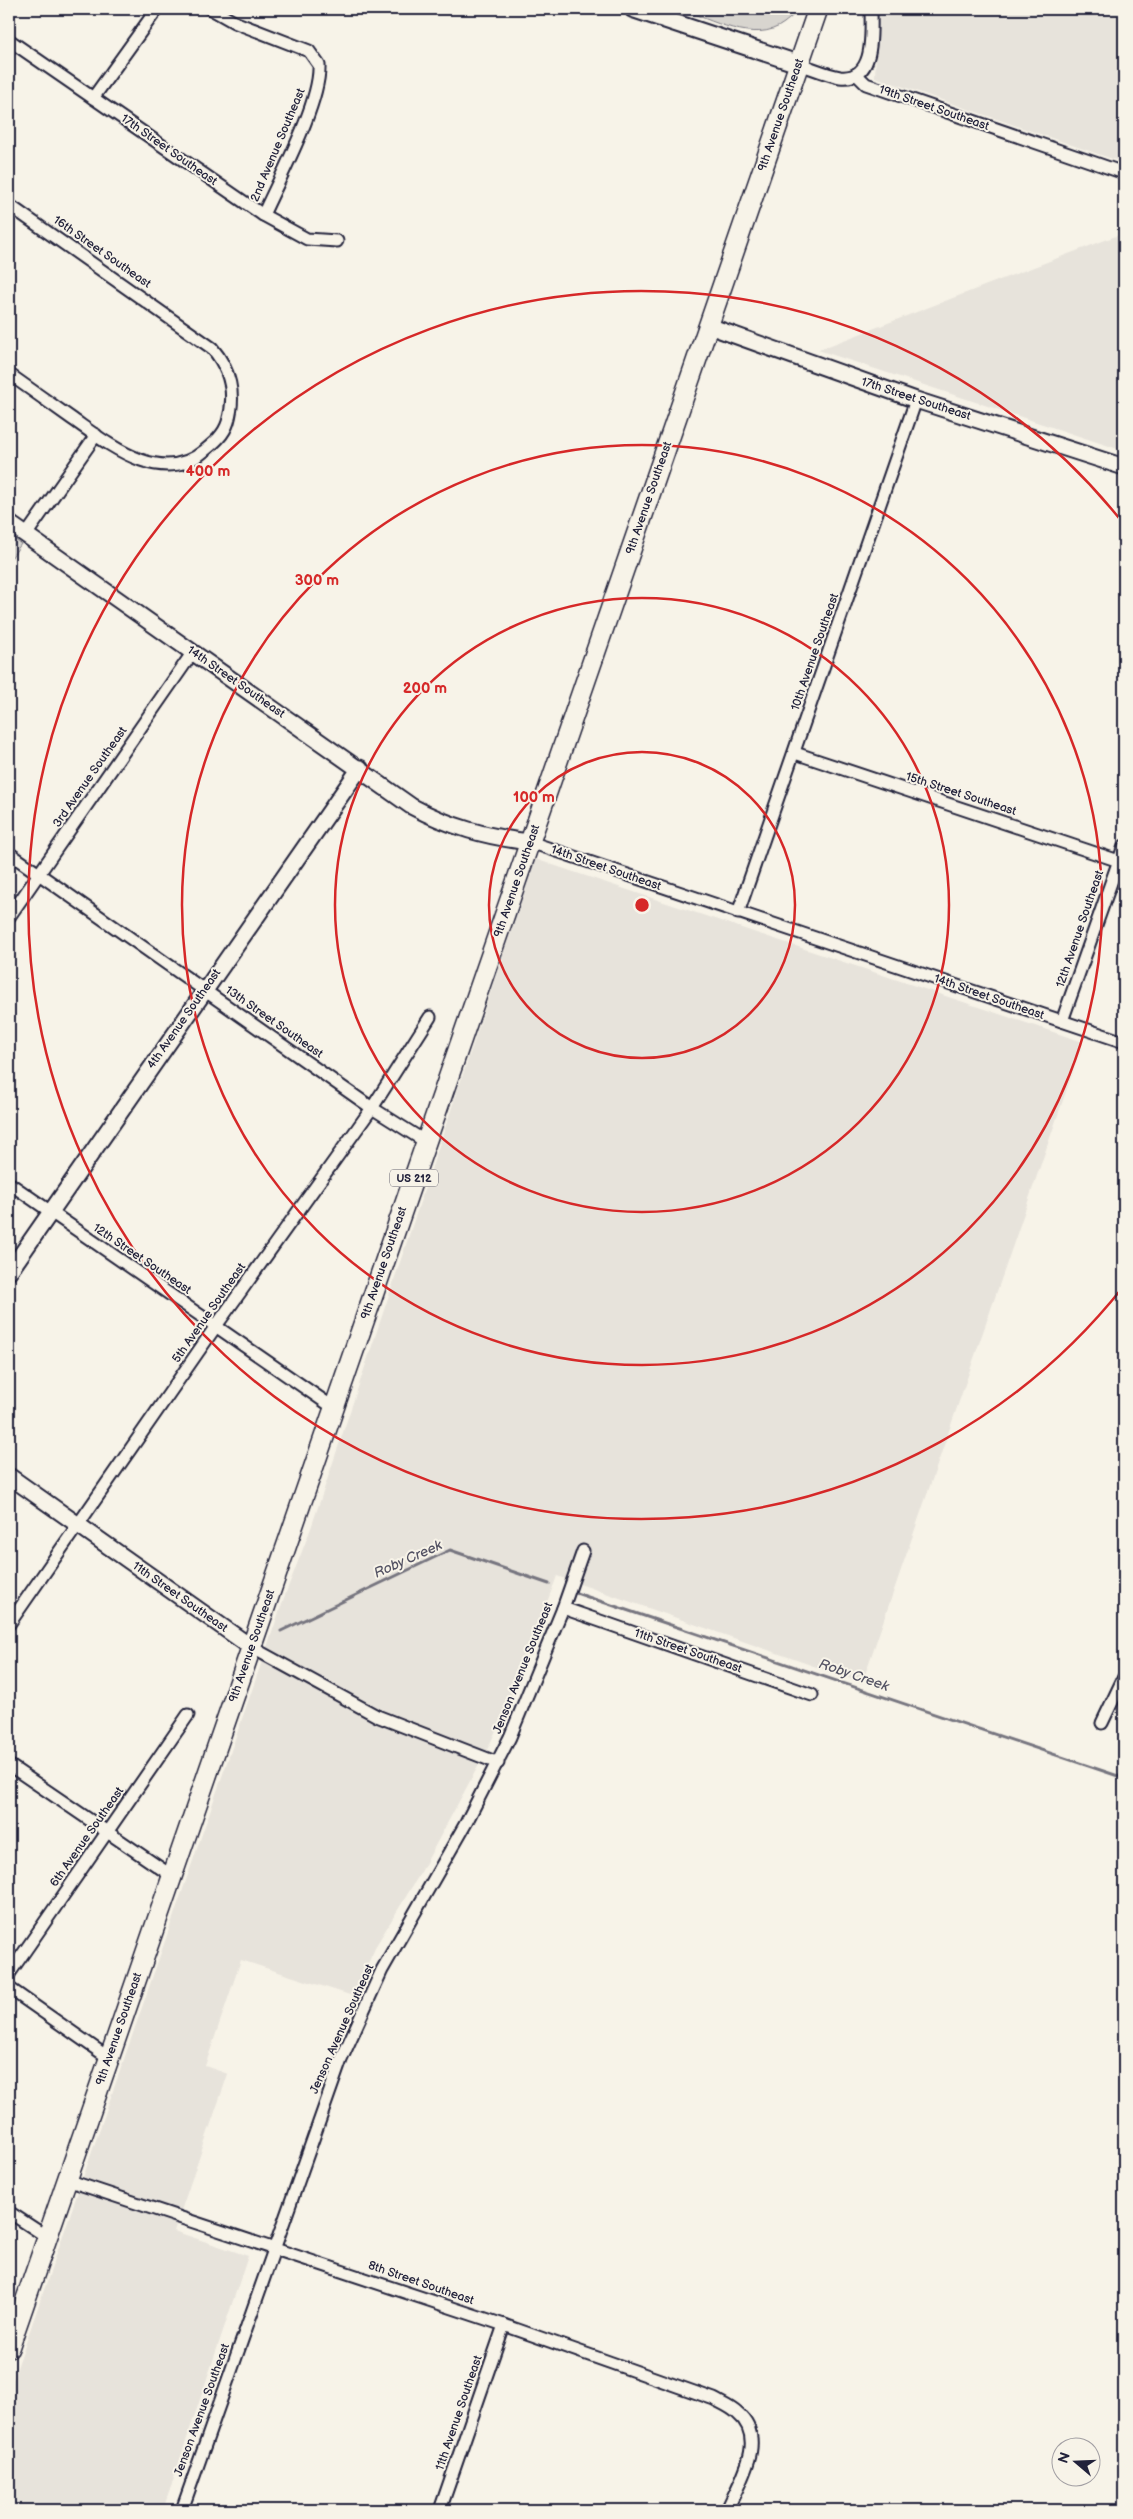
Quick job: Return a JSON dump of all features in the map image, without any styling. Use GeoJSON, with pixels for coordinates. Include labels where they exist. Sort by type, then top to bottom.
{"type":"FeatureCollection","features":[{"type":"Feature","properties":{"kind":"main road"},"geometry":{"type":"LineString","coordinates":[[633,9],[799,64]]}},
{"type":"Feature","properties":{"kind":"main road","name":"9th Avenue Southeast"},"geometry":{"type":"LineString","coordinates":[[9,2348],[818,9]]}},
{"type":"Feature","properties":{"kind":"street"},"geometry":{"type":"LineString","coordinates":[[93,98],[157,9]]}},
{"type":"Feature","properties":{"kind":"street","name":"2nd Avenue Southeast"},"geometry":{"type":"LineString","coordinates":[[211,9],[234,22],[309,52],[316,59],[320,74],[308,115],[263,215]]}},
{"type":"Feature","properties":{"kind":"street"},"geometry":{"type":"LineString","coordinates":[[799,64],[841,77],[862,71],[868,59],[871,9]]}},
{"type":"Feature","properties":{"kind":"street","name":"17th Street Southeast"},"geometry":{"type":"LineString","coordinates":[[9,40],[263,215],[307,239],[337,241]]}},
{"type":"Feature","properties":{"kind":"street","name":"19th Street Southeast"},"geometry":{"type":"LineString","coordinates":[[856,74],[866,84],[1124,173]]}},
{"type":"Feature","properties":{"kind":"street","name":"16th Street Southeast"},"geometry":{"type":"LineString","coordinates":[[9,205],[179,322],[212,348],[222,360],[228,372],[231,386],[230,414],[226,429],[201,454],[187,461],[173,464],[158,464],[132,457],[96,435]]}},
{"type":"Feature","properties":{"kind":"street","name":"17th Street Southeast"},"geometry":{"type":"LineString","coordinates":[[708,326],[916,400],[1124,467]]}},
{"type":"Feature","properties":{"kind":"street"},"geometry":{"type":"LineString","coordinates":[[9,374],[96,435],[26,535]]}},
{"type":"Feature","properties":{"kind":"street","name":"10th Avenue Southeast"},"geometry":{"type":"LineString","coordinates":[[738,913],[916,400]]}},
{"type":"Feature","properties":{"kind":"street","name":"14th Street Southeast"},"geometry":{"type":"LineString","coordinates":[[9,523],[360,768],[411,806],[447,824],[492,837],[530,842],[1124,1042]]}},
{"type":"Feature","properties":{"kind":"street","name":"3rd Avenue Southeast"},"geometry":{"type":"LineString","coordinates":[[9,917],[193,652]]}},
{"type":"Feature","properties":{"kind":"street","name":"15th Street Southeast"},"geometry":{"type":"LineString","coordinates":[[795,753],[1119,861]]}},
{"type":"Feature","properties":{"kind":"street","name":"4th Avenue Southeast"},"geometry":{"type":"LineString","coordinates":[[9,1272],[360,768]]}},
{"type":"Feature","properties":{"kind":"street","name":"12th Avenue Southeast"},"geometry":{"type":"LineString","coordinates":[[1062,1021],[1124,846]]}},
{"type":"Feature","properties":{"kind":"street","name":"13th Street Southeast"},"geometry":{"type":"LineString","coordinates":[[9,853],[372,1108],[426,1142]]}},
{"type":"Feature","properties":{"kind":"street","name":"5th Avenue Southeast"},"geometry":{"type":"LineString","coordinates":[[9,1624],[216,1326],[372,1108],[430,1017]]}},
{"type":"Feature","properties":{"kind":"street","name":"12th Street Southeast"},"geometry":{"type":"LineString","coordinates":[[9,1183],[334,1408]]}},
{"type":"Feature","properties":{"kind":"street","name":"11th Street Southeast"},"geometry":{"type":"LineString","coordinates":[[9,1476],[251,1647],[377,1716],[498,1763]]}},
{"type":"Feature","properties":{"kind":"street","name":"Jenson Avenue Southeast"},"geometry":{"type":"LineString","coordinates":[[182,2510],[326,2101],[362,2013],[391,1955],[498,1763],[563,1608],[582,1551]]}},
{"type":"Feature","properties":{"kind":"street","name":"11th Street Southeast"},"geometry":{"type":"LineString","coordinates":[[563,1608],[812,1695]]}},
{"type":"Feature","properties":{"kind":"street"},"geometry":{"type":"LineString","coordinates":[[1102,1723],[1124,1677]]}},
{"type":"Feature","properties":{"kind":"street","name":"6th Avenue Southeast"},"geometry":{"type":"LineString","coordinates":[[9,1974],[188,1715]]}},
{"type":"Feature","properties":{"kind":"street"},"geometry":{"type":"LineString","coordinates":[[9,1765],[172,1876]]}},
{"type":"Feature","properties":{"kind":"street"},"geometry":{"type":"LineString","coordinates":[[9,1988],[109,2058]]}},
{"type":"Feature","properties":{"kind":"street","name":"8th Street Southeast"},"geometry":{"type":"LineString","coordinates":[[67,2180],[504,2325],[714,2399],[737,2412],[745,2421],[750,2435],[751,2450],[747,2468],[727,2510]]}},
{"type":"Feature","properties":{"kind":"street"},"geometry":{"type":"LineString","coordinates":[[9,2212],[47,2238]]}},
{"type":"Feature","properties":{"kind":"street","name":"11th Avenue Southeast"},"geometry":{"type":"LineString","coordinates":[[440,2510],[504,2325]]}},
{"type":"Feature","properties":{"kind":"shaded area"},"geometry":{"type":"Polygon","coordinates":[[[680,9],[797,9],[784,23],[760,32],[746,31],[718,24],[680,9]]]}},
{"type":"Feature","properties":{"kind":"shaded area"},"geometry":{"type":"Polygon","coordinates":[[[878,9],[1124,9],[1124,163],[875,77],[878,9]]]}},
{"type":"Feature","properties":{"kind":"shaded area"},"geometry":{"type":"Polygon","coordinates":[[[1124,233],[1124,451],[818,350],[1010,276],[1124,233]]]}},
{"type":"Feature","properties":{"kind":"shaded area"},"geometry":{"type":"Polygon","coordinates":[[[9,535],[21,544],[9,561],[9,535]]]}},
{"type":"Feature","properties":{"kind":"shaded area"},"geometry":{"type":"Polygon","coordinates":[[[535,859],[1083,1042],[862,1683],[557,1576],[515,1687],[490,1744],[421,1872],[377,1944],[353,1996],[241,1960],[205,2066],[228,2074],[174,2231],[248,2256],[163,2510],[9,2510],[9,2391],[285,1595],[311,1528],[535,859]]]}},
{"type":"Feature","properties":{"kind":"waterway","name":"Roby Creek"},"geometry":{"type":"LineString","coordinates":[[281,1631],[450,1550],[549,1584]]}},
{"type":"Feature","properties":{"kind":"waterway","name":"Roby Creek"},"geometry":{"type":"LineString","coordinates":[[576,1593],[1124,1778]]}}]}
